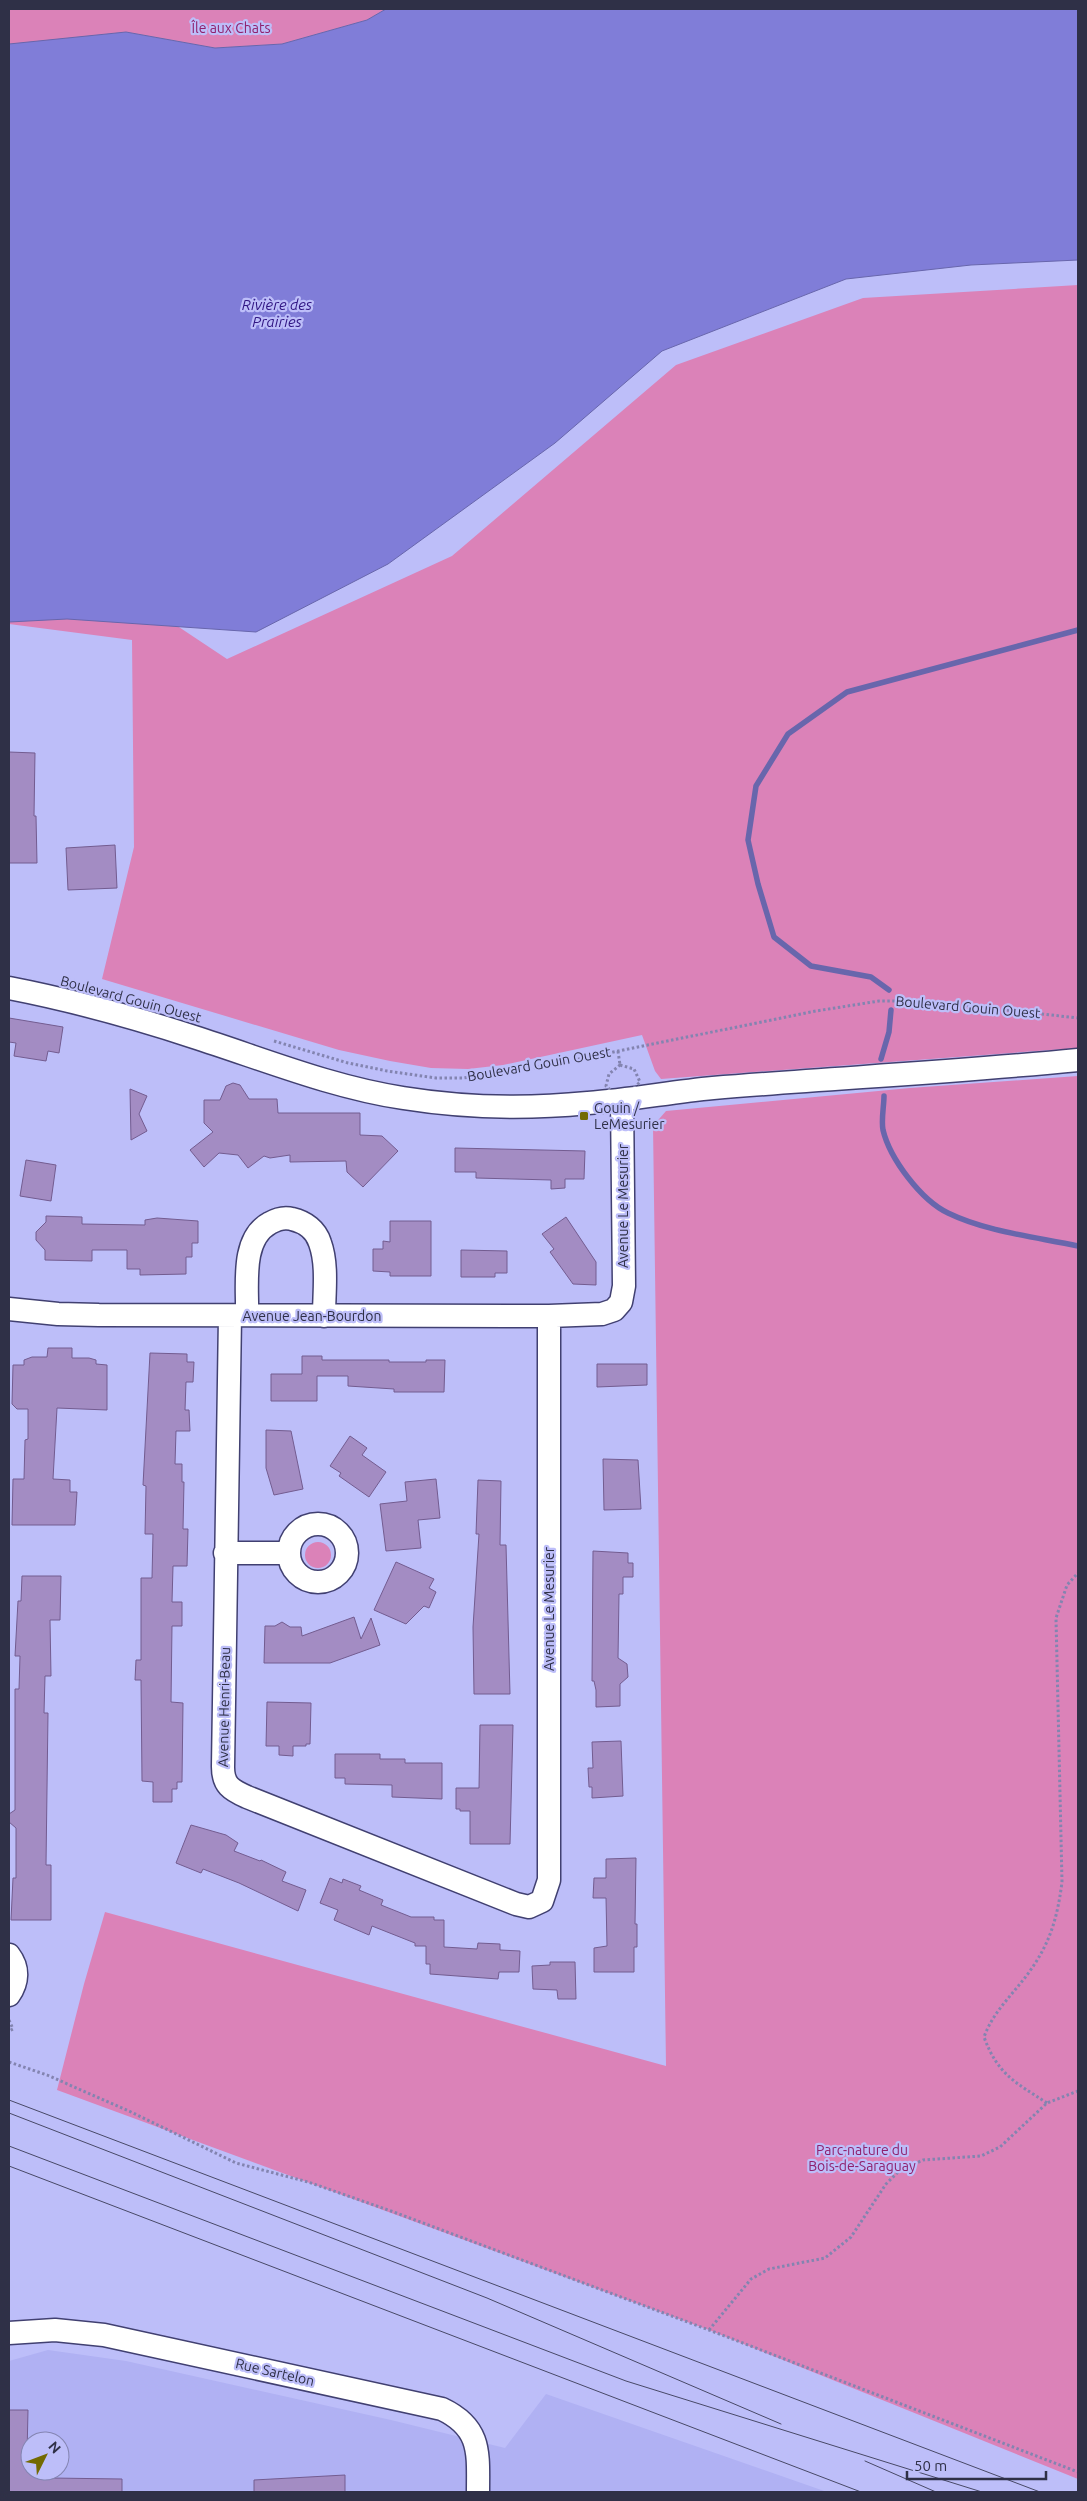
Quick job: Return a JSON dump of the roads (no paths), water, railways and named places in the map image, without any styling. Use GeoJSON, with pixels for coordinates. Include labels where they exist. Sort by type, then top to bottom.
{"type":"FeatureCollection","features":[{"type":"Feature","properties":{"kind":"street","name":"Boulevard Gouin Ouest"},"geometry":{"type":"LineString","coordinates":[[9,988],[102,1010],[193,1036],[300,1073],[388,1096],[493,1107],[532,1107],[614,1093],[708,1089],[1078,1060]]}},
{"type":"Feature","properties":{"kind":"street","name":"Avenue Le Mesurier"},"geometry":{"type":"LineString","coordinates":[[614,1093],[624,1286],[621,1302],[614,1310]]}},
{"type":"Feature","properties":{"kind":"street","name":"Avenue Henri-Beau"},"geometry":{"type":"LineString","coordinates":[[324,1316],[324,1261],[320,1242],[314,1231],[290,1218],[272,1222],[263,1227],[251,1244],[239,1316],[226,1552],[223,1774],[230,1789],[516,1904],[529,1907],[542,1901]]}},
{"type":"Feature","properties":{"kind":"street","name":"Avenue Jean-Bourdon"},"geometry":{"type":"LineString","coordinates":[[9,1309],[68,1314],[239,1316],[549,1316],[602,1314],[614,1310]]}},
{"type":"Feature","properties":{"kind":"street","name":"Avenue Le Mesurier"},"geometry":{"type":"LineString","coordinates":[[542,1901],[548,1888],[550,1872],[549,1316]]}},
{"type":"Feature","properties":{"kind":"street"},"geometry":{"type":"LineString","coordinates":[[226,1552],[289,1554]]}},
{"type":"Feature","properties":{"kind":"street"},"geometry":{"type":"LineString","coordinates":[[9,1955],[16,1973],[15,1982],[9,1995]]}},
{"type":"Feature","properties":{"kind":"street","name":"Rue Sartelon"},"geometry":{"type":"LineString","coordinates":[[9,2333],[55,2330],[104,2335],[442,2409],[461,2421],[473,2436],[478,2454],[478,2492]]}},
{"type":"Feature","properties":{"kind":"water","name":"Rivière des Prairies"},"geometry":{"type":"Polygon","coordinates":[[[386,9],[1078,9],[1078,260],[971,265],[846,279],[662,351],[555,443],[388,564],[256,632],[67,619],[9,622],[9,44],[126,32],[215,48],[282,44],[367,20],[386,9]]]}},
{"type":"Feature","properties":{"kind":"waterway"},"geometry":{"type":"LineString","coordinates":[[889,990],[871,977],[811,966],[774,937],[758,884],[748,840],[756,786],[788,734],[847,692],[1078,630]]}},
{"type":"Feature","properties":{"kind":"waterway"},"geometry":{"type":"LineString","coordinates":[[881,1059],[889,1032],[891,1010]]}},
{"type":"Feature","properties":{"kind":"waterway"},"geometry":{"type":"LineString","coordinates":[[884,1096],[883,1130],[892,1153],[908,1178],[927,1199],[948,1213],[979,1225],[1078,1246]]}},
{"type":"Feature","properties":{"kind":"tram line"},"geometry":{"type":"LineString","coordinates":[[9,2100],[1040,2492]]}},
{"type":"Feature","properties":{"kind":"tram line"},"geometry":{"type":"LineString","coordinates":[[9,2113],[487,2298],[781,2424]]}},
{"type":"Feature","properties":{"kind":"tram line"},"geometry":{"type":"LineString","coordinates":[[9,2146],[626,2381],[982,2492]]}},
{"type":"Feature","properties":{"kind":"tram line"},"geometry":{"type":"LineString","coordinates":[[9,2166],[861,2492]]}},
{"type":"Feature","properties":{"kind":"tram line"},"geometry":{"type":"LineString","coordinates":[[865,2461],[936,2492]]}},
{"type":"Feature","properties":{"kind":"place","name":"Gouin / LeMesurier"},"geometry":{"type":"Point","coordinates":[584,1116]}},
{"type":"Feature","properties":{"kind":"park label","name":"Île aux Chats"},"geometry":{"type":"Point","coordinates":[231,28]}},
{"type":"Feature","properties":{"kind":"park label","name":"Parc-nature du Bois-de-Saraguay"},"geometry":{"type":"Point","coordinates":[862,2158]}}]}
